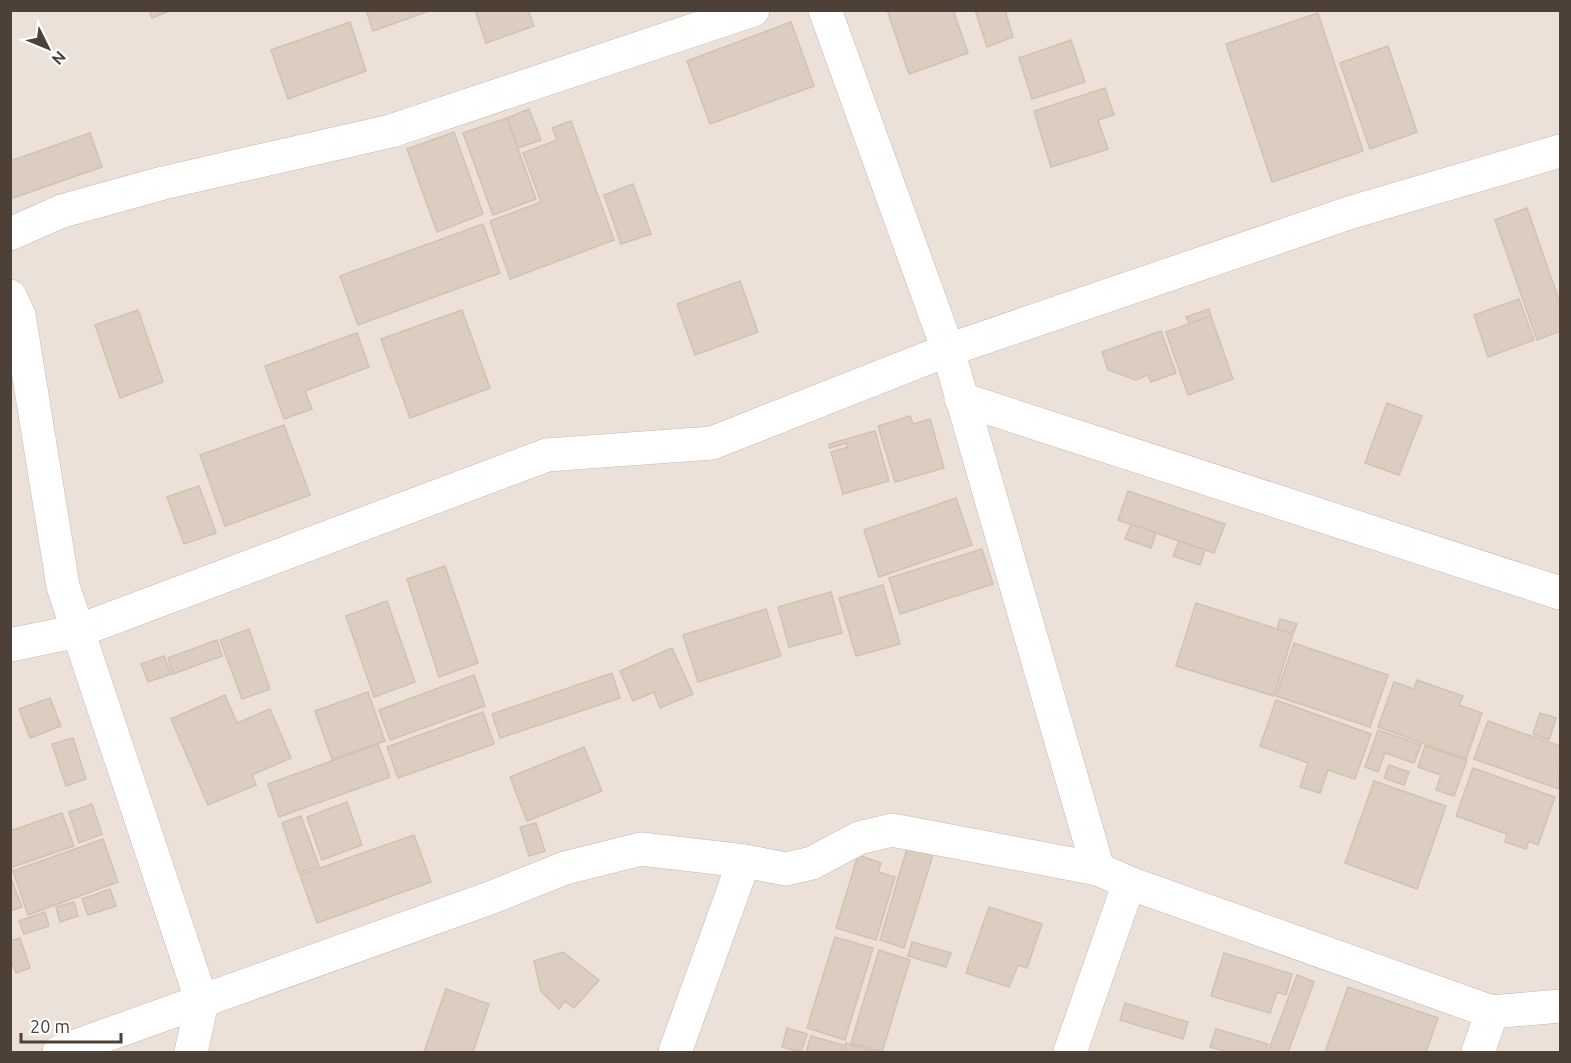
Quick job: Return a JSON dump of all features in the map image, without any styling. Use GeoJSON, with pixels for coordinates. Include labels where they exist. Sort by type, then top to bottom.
{"type":"FeatureCollection","features":[{"type":"Feature","properties":{"kind":"street"},"geometry":{"type":"LineString","coordinates":[[10,234],[62,211],[164,183],[391,131],[753,10]]}},
{"type":"Feature","properties":{"kind":"street"},"geometry":{"type":"LineString","coordinates":[[825,10],[948,350],[960,399],[1098,869]]}},
{"type":"Feature","properties":{"kind":"street"},"geometry":{"type":"LineString","coordinates":[[10,645],[78,631],[547,455],[712,443],[948,350],[1352,212],[1560,151]]}},
{"type":"Feature","properties":{"kind":"street"},"geometry":{"type":"LineString","coordinates":[[10,297],[19,315],[63,586],[202,1002],[191,1053]]}},
{"type":"Feature","properties":{"kind":"street"},"geometry":{"type":"LineString","coordinates":[[960,399],[1560,593]]}},
{"type":"Feature","properties":{"kind":"street"},"geometry":{"type":"LineString","coordinates":[[59,1053],[490,898],[565,868],[641,849],[744,861],[786,869],[812,863],[859,838],[892,830],[1098,869],[1129,883],[1492,1012],[1560,1006]]}},
{"type":"Feature","properties":{"kind":"street"},"geometry":{"type":"LineString","coordinates":[[675,1053],[744,861]]}},
{"type":"Feature","properties":{"kind":"street"},"geometry":{"type":"LineString","coordinates":[[1070,1053],[1129,883]]}},
{"type":"Feature","properties":{"kind":"street"},"geometry":{"type":"LineString","coordinates":[[1478,1053],[1492,1012]]}},
{"type":"Feature","properties":{"kind":"shaded area"},"geometry":{"type":"Polygon","coordinates":[[[11,11],[1560,11],[1560,1052],[11,1052],[11,11]]]}},
{"type":"Feature","properties":{"kind":"building"},"geometry":{"type":"Polygon","coordinates":[[[149,10],[172,10],[152,18],[149,10]]]}},
{"type":"Feature","properties":{"kind":"building"},"geometry":{"type":"Polygon","coordinates":[[[366,10],[432,10],[373,31],[366,10]]]}},
{"type":"Feature","properties":{"kind":"building"},"geometry":{"type":"Polygon","coordinates":[[[475,10],[528,10],[534,26],[486,43],[475,10]]]}},
{"type":"Feature","properties":{"kind":"building"},"geometry":{"type":"Polygon","coordinates":[[[887,10],[953,10],[968,53],[909,74],[887,10]]]}},
{"type":"Feature","properties":{"kind":"building"},"geometry":{"type":"Polygon","coordinates":[[[975,10],[1005,10],[1013,37],[987,47],[975,10]]]}},
{"type":"Feature","properties":{"kind":"building"},"geometry":{"type":"Polygon","coordinates":[[[1318,13],[1363,151],[1272,182],[1226,44],[1318,13]]]}},
{"type":"Feature","properties":{"kind":"building"},"geometry":{"type":"Polygon","coordinates":[[[350,22],[366,71],[288,99],[271,50],[350,22]]]}},
{"type":"Feature","properties":{"kind":"building"},"geometry":{"type":"Polygon","coordinates":[[[791,22],[814,86],[710,124],[687,61],[791,22]]]}},
{"type":"Feature","properties":{"kind":"building"},"geometry":{"type":"Polygon","coordinates":[[[1071,40],[1085,82],[1032,99],[1019,58],[1071,40]]]}},
{"type":"Feature","properties":{"kind":"building"},"geometry":{"type":"Polygon","coordinates":[[[1388,46],[1417,132],[1370,149],[1340,63],[1388,46]]]}},
{"type":"Feature","properties":{"kind":"building"},"geometry":{"type":"Polygon","coordinates":[[[1105,88],[1114,115],[1098,120],[1108,149],[1051,167],[1034,111],[1105,88]]]}},
{"type":"Feature","properties":{"kind":"building"},"geometry":{"type":"Polygon","coordinates":[[[529,109],[541,140],[518,148],[507,118],[529,109]]]}},
{"type":"Feature","properties":{"kind":"building"},"geometry":{"type":"Polygon","coordinates":[[[507,118],[536,199],[493,215],[463,133],[507,118]]]}},
{"type":"Feature","properties":{"kind":"building"},"geometry":{"type":"Polygon","coordinates":[[[571,121],[614,240],[510,279],[490,221],[541,202],[523,153],[557,140],[552,128],[571,121]]]}},
{"type":"Feature","properties":{"kind":"building"},"geometry":{"type":"Polygon","coordinates":[[[454,132],[483,214],[437,232],[407,149],[454,132]]]}},
{"type":"Feature","properties":{"kind":"building"},"geometry":{"type":"Polygon","coordinates":[[[90,133],[102,167],[10,199],[10,161],[90,133]]]}},
{"type":"Feature","properties":{"kind":"building"},"geometry":{"type":"Polygon","coordinates":[[[633,184],[651,234],[621,244],[604,195],[633,184]]]}},
{"type":"Feature","properties":{"kind":"building"},"geometry":{"type":"Polygon","coordinates":[[[1527,208],[1560,303],[1560,331],[1537,340],[1495,220],[1527,208]]]}},
{"type":"Feature","properties":{"kind":"building"},"geometry":{"type":"Polygon","coordinates":[[[483,224],[500,273],[358,325],[340,276],[483,224]]]}},
{"type":"Feature","properties":{"kind":"building"},"geometry":{"type":"Polygon","coordinates":[[[740,281],[758,332],[695,355],[677,304],[740,281]]]}},
{"type":"Feature","properties":{"kind":"building"},"geometry":{"type":"Polygon","coordinates":[[[1519,299],[1534,340],[1488,357],[1474,315],[1519,299]]]}},
{"type":"Feature","properties":{"kind":"building"},"geometry":{"type":"Polygon","coordinates":[[[1209,309],[1211,316],[1190,324],[1186,317],[1209,309]]]}},
{"type":"Feature","properties":{"kind":"building"},"geometry":{"type":"Polygon","coordinates":[[[138,310],[163,382],[120,398],[95,325],[138,310]]]}},
{"type":"Feature","properties":{"kind":"building"},"geometry":{"type":"Polygon","coordinates":[[[462,310],[490,388],[410,418],[381,339],[462,310]]]}},
{"type":"Feature","properties":{"kind":"building"},"geometry":{"type":"Polygon","coordinates":[[[1211,316],[1233,379],[1188,395],[1166,332],[1211,316]]]}},
{"type":"Feature","properties":{"kind":"building"},"geometry":{"type":"Polygon","coordinates":[[[1161,331],[1176,373],[1151,382],[1148,375],[1136,380],[1108,370],[1102,352],[1161,331]]]}},
{"type":"Feature","properties":{"kind":"building"},"geometry":{"type":"Polygon","coordinates":[[[357,333],[369,367],[305,391],[312,409],[284,419],[265,366],[357,333]]]}},
{"type":"Feature","properties":{"kind":"building"},"geometry":{"type":"Polygon","coordinates":[[[1387,403],[1422,416],[1399,475],[1365,463],[1387,403]]]}},
{"type":"Feature","properties":{"kind":"building"},"geometry":{"type":"Polygon","coordinates":[[[910,416],[913,424],[930,419],[944,468],[895,482],[878,426],[910,416]]]}},
{"type":"Feature","properties":{"kind":"building"},"geometry":{"type":"Polygon","coordinates":[[[284,425],[310,495],[225,526],[200,455],[284,425]]]}},
{"type":"Feature","properties":{"kind":"building"},"geometry":{"type":"Polygon","coordinates":[[[875,431],[889,481],[843,494],[831,452],[848,447],[847,443],[830,448],[829,444],[875,431]]]}},
{"type":"Feature","properties":{"kind":"building"},"geometry":{"type":"Polygon","coordinates":[[[199,486],[216,533],[184,544],[167,497],[199,486]]]}},
{"type":"Feature","properties":{"kind":"building"},"geometry":{"type":"Polygon","coordinates":[[[1128,491],[1225,524],[1214,553],[1118,520],[1128,491]]]}},
{"type":"Feature","properties":{"kind":"building"},"geometry":{"type":"Polygon","coordinates":[[[956,498],[972,545],[879,577],[864,530],[956,498]]]}},
{"type":"Feature","properties":{"kind":"building"},"geometry":{"type":"Polygon","coordinates":[[[1131,524],[1156,533],[1151,548],[1125,539],[1131,524]]]}},
{"type":"Feature","properties":{"kind":"building"},"geometry":{"type":"Polygon","coordinates":[[[1179,541],[1205,550],[1200,565],[1173,556],[1179,541]]]}},
{"type":"Feature","properties":{"kind":"building"},"geometry":{"type":"Polygon","coordinates":[[[982,549],[993,584],[900,614],[889,578],[982,549]]]}},
{"type":"Feature","properties":{"kind":"building"},"geometry":{"type":"Polygon","coordinates":[[[445,566],[478,663],[439,677],[407,579],[445,566]]]}},
{"type":"Feature","properties":{"kind":"building"},"geometry":{"type":"Polygon","coordinates":[[[883,585],[900,644],[856,656],[839,598],[883,585]]]}},
{"type":"Feature","properties":{"kind":"building"},"geometry":{"type":"Polygon","coordinates":[[[831,592],[842,633],[789,647],[778,607],[831,592]]]}},
{"type":"Feature","properties":{"kind":"building"},"geometry":{"type":"Polygon","coordinates":[[[387,601],[415,682],[374,697],[346,616],[387,601]]]}},
{"type":"Feature","properties":{"kind":"building"},"geometry":{"type":"Polygon","coordinates":[[[1196,603],[1293,634],[1274,696],[1176,666],[1196,603]]]}},
{"type":"Feature","properties":{"kind":"building"},"geometry":{"type":"Polygon","coordinates":[[[766,609],[781,656],[698,682],[683,635],[766,609]]]}},
{"type":"Feature","properties":{"kind":"building"},"geometry":{"type":"Polygon","coordinates":[[[1280,619],[1297,624],[1293,634],[1277,629],[1280,619]]]}},
{"type":"Feature","properties":{"kind":"building"},"geometry":{"type":"Polygon","coordinates":[[[249,629],[270,689],[242,699],[220,640],[249,629]]]}},
{"type":"Feature","properties":{"kind":"building"},"geometry":{"type":"Polygon","coordinates":[[[217,640],[222,656],[173,674],[168,658],[217,640]]]}},
{"type":"Feature","properties":{"kind":"building"},"geometry":{"type":"Polygon","coordinates":[[[1294,643],[1388,675],[1370,727],[1276,696],[1294,643]]]}},
{"type":"Feature","properties":{"kind":"building"},"geometry":{"type":"Polygon","coordinates":[[[672,648],[693,694],[660,708],[654,692],[633,701],[620,671],[672,648]]]}},
{"type":"Feature","properties":{"kind":"building"},"geometry":{"type":"Polygon","coordinates":[[[164,656],[171,674],[148,682],[141,664],[164,656]]]}},
{"type":"Feature","properties":{"kind":"building"},"geometry":{"type":"Polygon","coordinates":[[[612,673],[620,698],[500,738],[492,714],[612,673]]]}},
{"type":"Feature","properties":{"kind":"building"},"geometry":{"type":"Polygon","coordinates":[[[474,675],[485,706],[390,740],[379,710],[474,675]]]}},
{"type":"Feature","properties":{"kind":"building"},"geometry":{"type":"Polygon","coordinates":[[[1417,680],[1463,696],[1459,705],[1482,713],[1466,759],[1378,727],[1394,682],[1414,689],[1417,680]]]}},
{"type":"Feature","properties":{"kind":"building"},"geometry":{"type":"Polygon","coordinates":[[[368,692],[385,741],[332,759],[315,711],[368,692]]]}},
{"type":"Feature","properties":{"kind":"building"},"geometry":{"type":"Polygon","coordinates":[[[225,695],[237,723],[270,709],[291,758],[252,775],[256,785],[208,805],[171,719],[225,695]]]}},
{"type":"Feature","properties":{"kind":"building"},"geometry":{"type":"Polygon","coordinates":[[[50,698],[61,726],[30,738],[19,709],[50,698]]]}},
{"type":"Feature","properties":{"kind":"building"},"geometry":{"type":"Polygon","coordinates":[[[1276,700],[1371,734],[1355,779],[1328,770],[1320,793],[1300,787],[1308,763],[1260,746],[1276,700]]]}},
{"type":"Feature","properties":{"kind":"building"},"geometry":{"type":"Polygon","coordinates":[[[483,712],[494,744],[398,778],[387,747],[483,712]]]}},
{"type":"Feature","properties":{"kind":"building"},"geometry":{"type":"Polygon","coordinates":[[[1540,713],[1556,718],[1549,740],[1533,734],[1540,713]]]}},
{"type":"Feature","properties":{"kind":"building"},"geometry":{"type":"Polygon","coordinates":[[[1488,721],[1560,746],[1559,789],[1474,759],[1488,721]]]}},
{"type":"Feature","properties":{"kind":"building"},"geometry":{"type":"Polygon","coordinates":[[[1378,730],[1421,745],[1414,763],[1385,753],[1378,772],[1365,767],[1378,730]]]}},
{"type":"Feature","properties":{"kind":"building"},"geometry":{"type":"Polygon","coordinates":[[[73,738],[86,779],[66,786],[52,744],[73,738]]]}},
{"type":"Feature","properties":{"kind":"building"},"geometry":{"type":"Polygon","coordinates":[[[378,744],[390,777],[279,817],[268,784],[378,744]]]}},
{"type":"Feature","properties":{"kind":"building"},"geometry":{"type":"Polygon","coordinates":[[[1425,746],[1467,760],[1454,796],[1436,790],[1441,775],[1418,767],[1425,746]]]}},
{"type":"Feature","properties":{"kind":"building"},"geometry":{"type":"Polygon","coordinates":[[[584,747],[602,791],[527,821],[510,777],[584,747]]]}},
{"type":"Feature","properties":{"kind":"building"},"geometry":{"type":"Polygon","coordinates":[[[1389,765],[1409,772],[1404,785],[1384,778],[1389,765]]]}},
{"type":"Feature","properties":{"kind":"building"},"geometry":{"type":"Polygon","coordinates":[[[1473,768],[1555,797],[1538,845],[1529,841],[1526,849],[1505,842],[1507,834],[1456,816],[1473,768]]]}},
{"type":"Feature","properties":{"kind":"building"},"geometry":{"type":"Polygon","coordinates":[[[1374,781],[1446,806],[1417,889],[1345,863],[1374,781]]]}},
{"type":"Feature","properties":{"kind":"building"},"geometry":{"type":"Polygon","coordinates":[[[347,802],[362,845],[322,860],[307,817],[347,802]]]}},
{"type":"Feature","properties":{"kind":"building"},"geometry":{"type":"Polygon","coordinates":[[[92,804],[102,834],[79,843],[69,812],[92,804]]]}},
{"type":"Feature","properties":{"kind":"building"},"geometry":{"type":"Polygon","coordinates":[[[62,813],[74,846],[10,868],[10,831],[62,813]]]}},
{"type":"Feature","properties":{"kind":"building"},"geometry":{"type":"Polygon","coordinates":[[[301,816],[319,866],[299,873],[282,823],[301,816]]]}},
{"type":"Feature","properties":{"kind":"building"},"geometry":{"type":"Polygon","coordinates":[[[536,823],[545,851],[529,856],[520,827],[536,823]]]}},
{"type":"Feature","properties":{"kind":"building"},"geometry":{"type":"Polygon","coordinates":[[[414,835],[431,882],[317,923],[300,875],[414,835]]]}},
{"type":"Feature","properties":{"kind":"building"},"geometry":{"type":"Polygon","coordinates":[[[103,839],[118,882],[28,915],[13,871],[103,839]]]}},
{"type":"Feature","properties":{"kind":"building"},"geometry":{"type":"Polygon","coordinates":[[[908,845],[933,855],[904,948],[880,940],[908,845]]]}},
{"type":"Feature","properties":{"kind":"building"},"geometry":{"type":"Polygon","coordinates":[[[858,855],[881,863],[878,872],[895,877],[876,940],[836,928],[858,855]]]}},
{"type":"Feature","properties":{"kind":"building"},"geometry":{"type":"Polygon","coordinates":[[[10,876],[22,907],[10,911],[10,876]]]}},
{"type":"Feature","properties":{"kind":"building"},"geometry":{"type":"Polygon","coordinates":[[[110,889],[116,906],[88,915],[82,899],[110,889]]]}},
{"type":"Feature","properties":{"kind":"building"},"geometry":{"type":"Polygon","coordinates":[[[74,902],[78,916],[60,922],[56,907],[74,902]]]}},
{"type":"Feature","properties":{"kind":"building"},"geometry":{"type":"Polygon","coordinates":[[[989,907],[1042,924],[1027,968],[1018,965],[1009,987],[966,973],[989,907]]]}},
{"type":"Feature","properties":{"kind":"building"},"geometry":{"type":"Polygon","coordinates":[[[45,912],[49,926],[24,934],[19,921],[45,912]]]}},
{"type":"Feature","properties":{"kind":"building"},"geometry":{"type":"Polygon","coordinates":[[[835,937],[873,948],[845,1040],[807,1028],[835,937]]]}},
{"type":"Feature","properties":{"kind":"building"},"geometry":{"type":"Polygon","coordinates":[[[20,938],[30,968],[16,973],[10,958],[10,941],[20,938]]]}},
{"type":"Feature","properties":{"kind":"building"},"geometry":{"type":"Polygon","coordinates":[[[912,942],[951,953],[946,967],[908,956],[912,942]]]}},
{"type":"Feature","properties":{"kind":"building"},"geometry":{"type":"Polygon","coordinates":[[[879,950],[910,960],[882,1052],[851,1043],[879,950]]]}},
{"type":"Feature","properties":{"kind":"building"},"geometry":{"type":"Polygon","coordinates":[[[563,952],[599,980],[574,1008],[565,1001],[559,1009],[541,991],[534,961],[563,952]]]}},
{"type":"Feature","properties":{"kind":"building"},"geometry":{"type":"Polygon","coordinates":[[[1224,953],[1292,974],[1286,995],[1277,992],[1270,1013],[1211,996],[1224,953]]]}},
{"type":"Feature","properties":{"kind":"building"},"geometry":{"type":"Polygon","coordinates":[[[1297,975],[1314,982],[1288,1052],[1268,1052],[1297,975]]]}},
{"type":"Feature","properties":{"kind":"building"},"geometry":{"type":"Polygon","coordinates":[[[1348,987],[1438,1018],[1426,1052],[1325,1052],[1348,987]]]}},
{"type":"Feature","properties":{"kind":"building"},"geometry":{"type":"Polygon","coordinates":[[[446,989],[489,1004],[473,1052],[424,1052],[446,989]]]}},
{"type":"Feature","properties":{"kind":"building"},"geometry":{"type":"Polygon","coordinates":[[[1125,1003],[1188,1022],[1183,1039],[1120,1020],[1125,1003]]]}},
{"type":"Feature","properties":{"kind":"building"},"geometry":{"type":"Polygon","coordinates":[[[787,1028],[807,1034],[801,1052],[782,1047],[787,1028]]]}},
{"type":"Feature","properties":{"kind":"building"},"geometry":{"type":"Polygon","coordinates":[[[1216,1029],[1268,1044],[1265,1052],[1228,1052],[1210,1047],[1216,1029]]]}},
{"type":"Feature","properties":{"kind":"building"},"geometry":{"type":"Polygon","coordinates":[[[811,1036],[843,1045],[841,1052],[806,1052],[811,1036]]]}},
{"type":"Feature","properties":{"kind":"building"},"geometry":{"type":"Polygon","coordinates":[[[846,1043],[875,1052],[843,1052],[846,1043]]]}}]}
